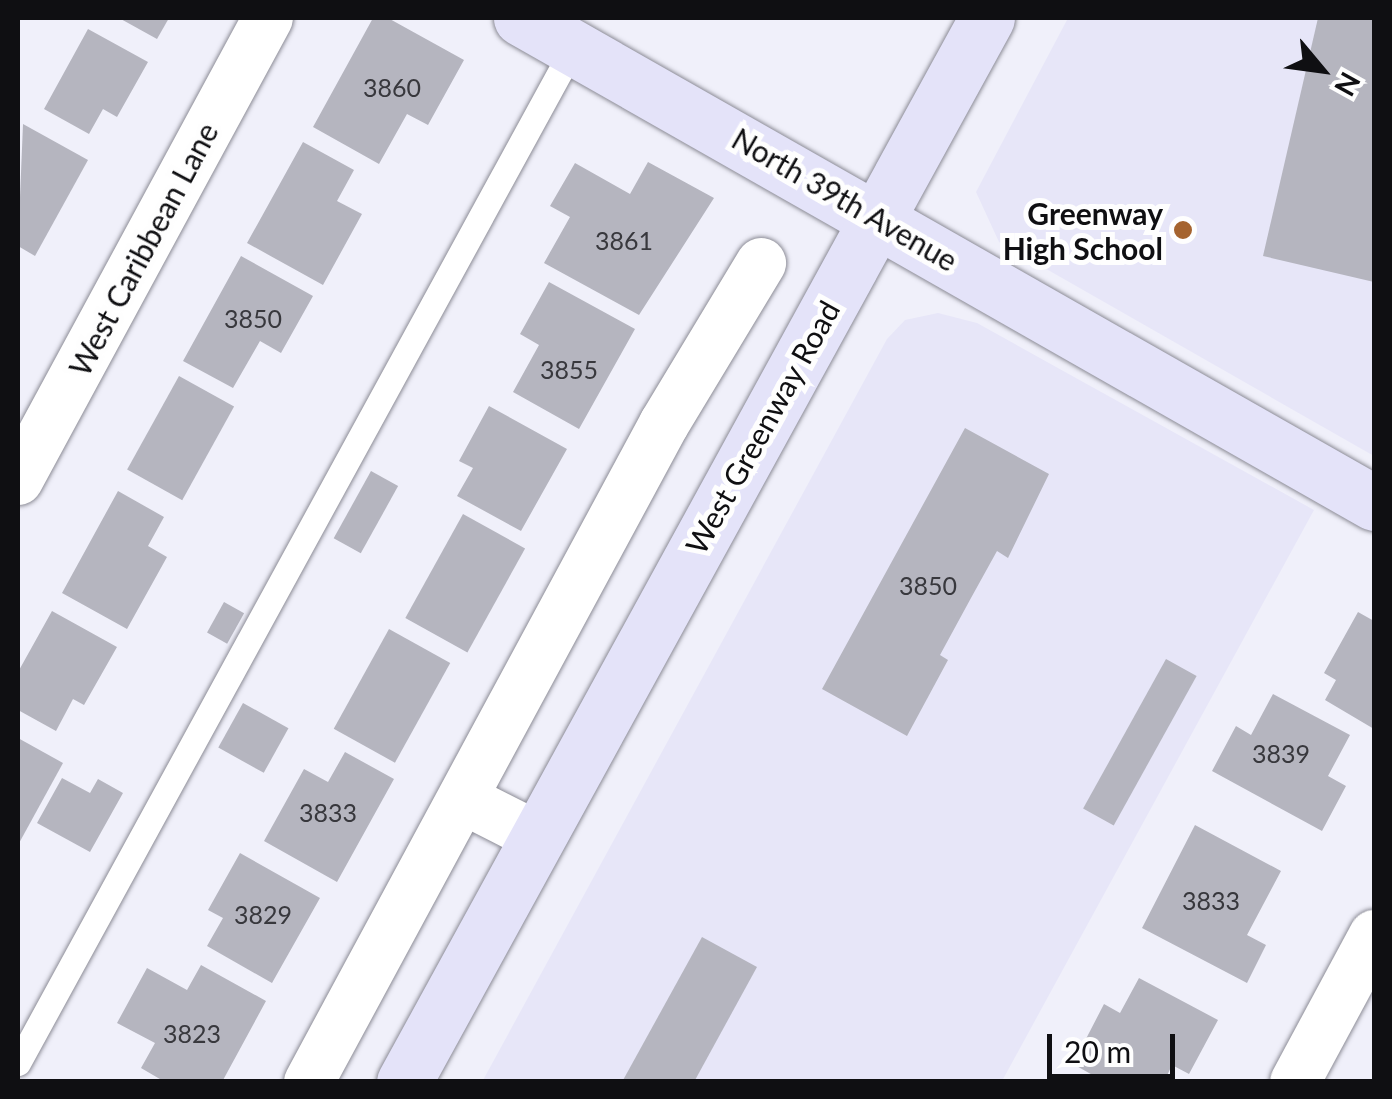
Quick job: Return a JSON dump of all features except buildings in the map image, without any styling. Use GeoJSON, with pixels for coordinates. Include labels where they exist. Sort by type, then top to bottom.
{"type":"FeatureCollection","features":[{"type":"Feature","properties":{"kind":"main road","name":"North 39th Avenue"},"geometry":{"type":"LineString","coordinates":[[521,18],[1374,503]]}},
{"type":"Feature","properties":{"kind":"main road","name":"West Greenway Road"},"geometry":{"type":"LineString","coordinates":[[404,1082],[986,18]]}},
{"type":"Feature","properties":{"kind":"street","name":"West Caribbean Lane"},"geometry":{"type":"LineString","coordinates":[[18,480],[268,18]]}},
{"type":"Feature","properties":{"kind":"street"},"geometry":{"type":"LineString","coordinates":[[309,1082],[664,424],[760,262]]}},
{"type":"Feature","properties":{"kind":"street"},"geometry":{"type":"LineString","coordinates":[[463,799],[536,836]]}},
{"type":"Feature","properties":{"kind":"street"},"geometry":{"type":"LineString","coordinates":[[1294,1082],[1374,935]]}},
{"type":"Feature","properties":{"kind":"lane"},"geometry":{"type":"LineString","coordinates":[[18,1063],[574,46]]}},
{"type":"Feature","properties":{"kind":"shaded area","name":"Greenway High School"},"geometry":{"type":"Polygon","coordinates":[[[1068,18],[1374,18],[1374,456],[999,242],[976,192],[1068,18]]]}},
{"type":"Feature","properties":{"kind":"shaded area"},"geometry":{"type":"Polygon","coordinates":[[[938,313],[977,323],[1314,510],[1002,1081],[482,1082],[887,339],[905,320],[938,313]]]}},
{"type":"Feature","properties":{"kind":"place","name":"Greenway High School"},"geometry":{"type":"Point","coordinates":[1183,230]}}]}
